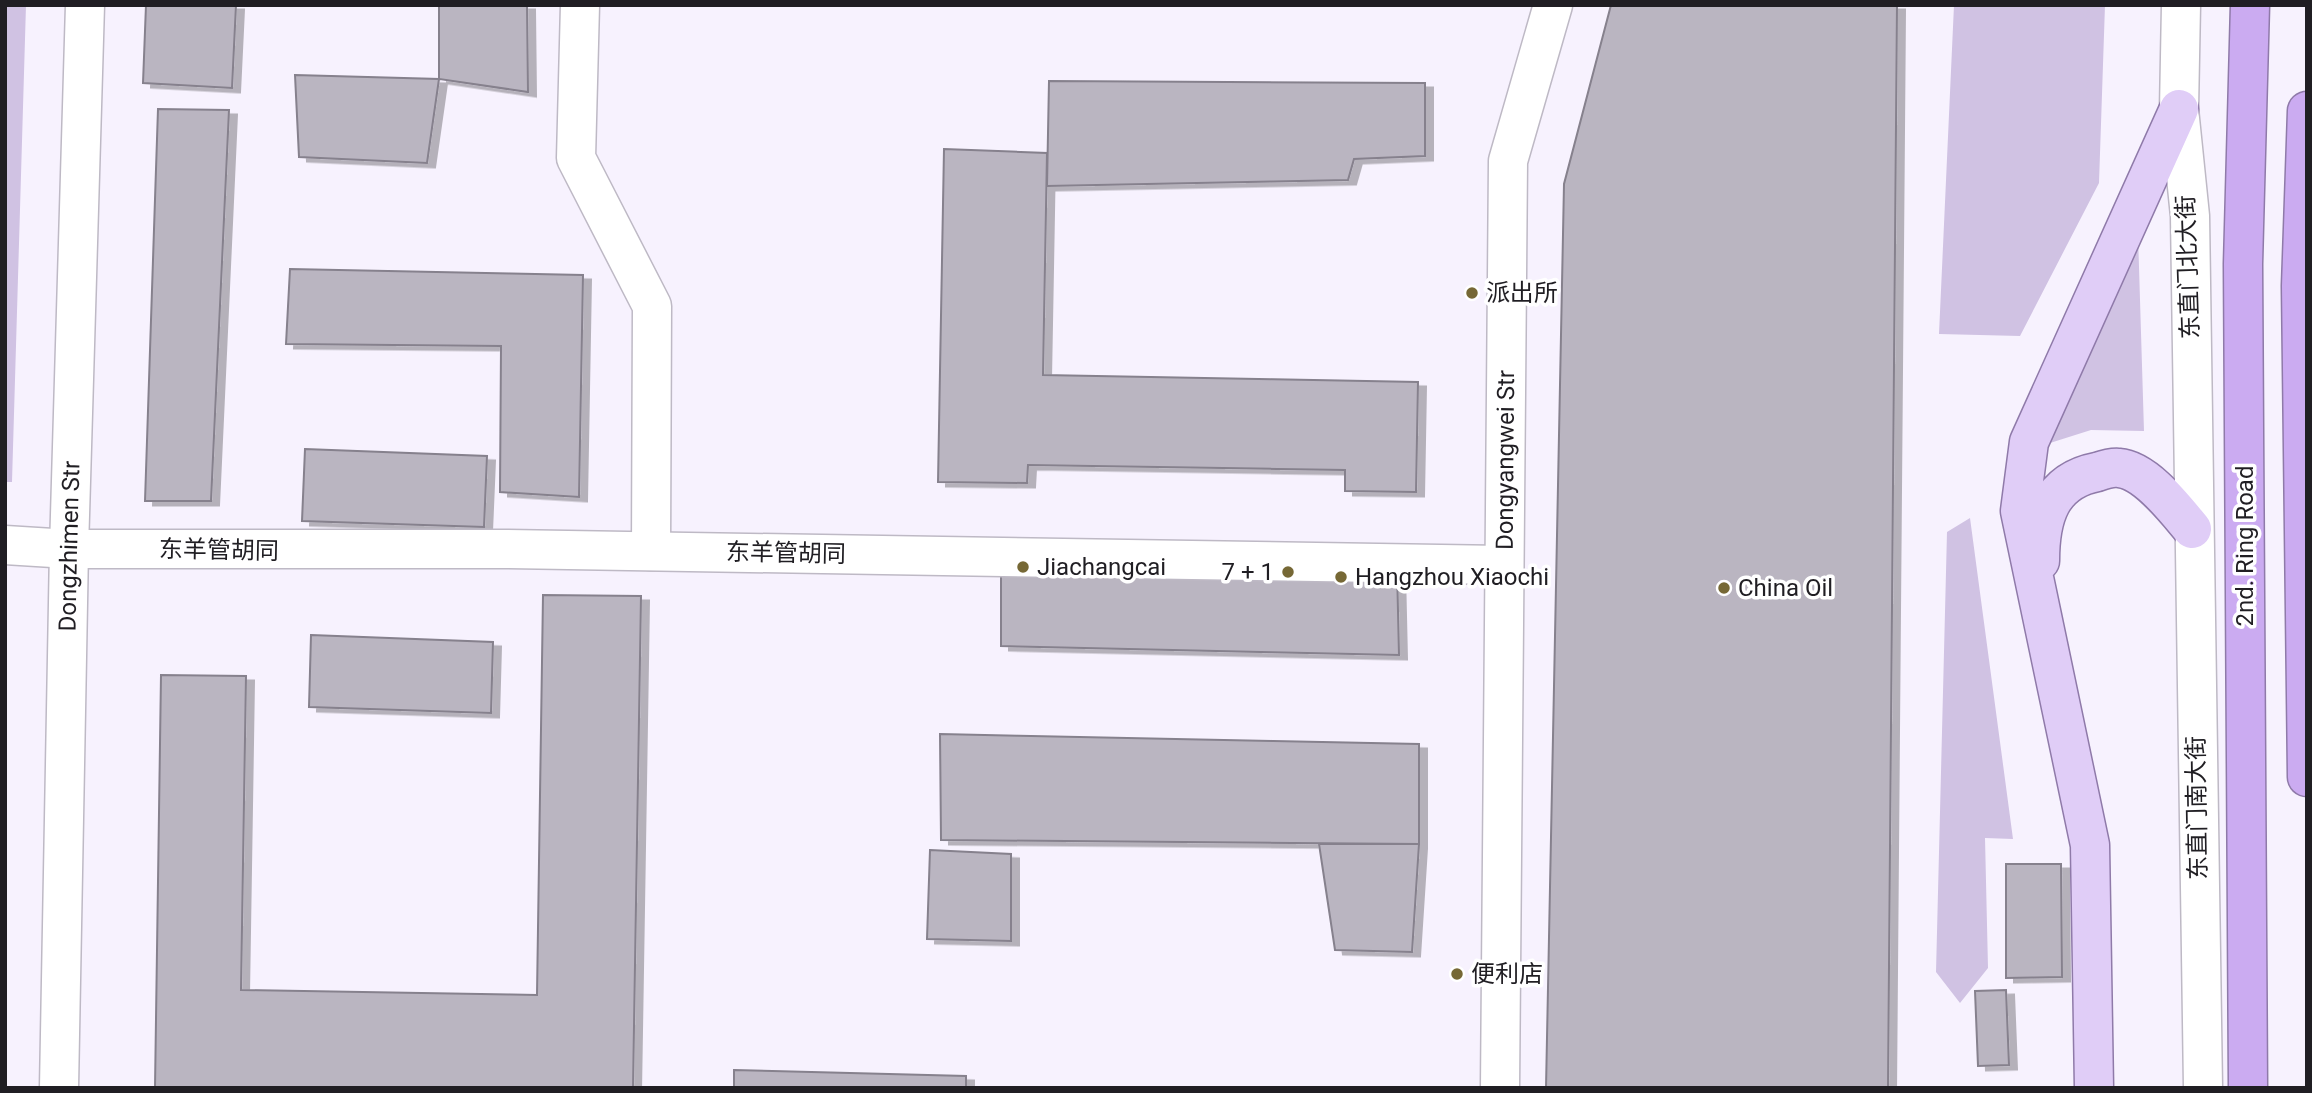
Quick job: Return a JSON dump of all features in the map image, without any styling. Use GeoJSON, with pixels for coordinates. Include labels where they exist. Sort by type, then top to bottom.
{"type":"FeatureCollection","features":[{"type":"Feature","properties":{"kind":"highway","name":"2nd. Ring Road"},"geometry":{"type":"LineString","coordinates":[[2248,1088],[2243,264],[2250,5]]}},
{"type":"Feature","properties":{"kind":"highway"},"geometry":{"type":"LineString","coordinates":[[2307,111],[2301,300],[2307,777]]}},
{"type":"Feature","properties":{"kind":"main road"},"geometry":{"type":"LineString","coordinates":[[2094,1088],[2090,845],[2020,511],[2029,442],[2179,109]]}},
{"type":"Feature","properties":{"kind":"main road"},"geometry":{"type":"LineString","coordinates":[[2039,605],[2040,529],[2055,495],[2078,475],[2119,467],[2149,483],[2192,529]]}},
{"type":"Feature","properties":{"kind":"street","name":"Dongzhimen Str"},"geometry":{"type":"LineString","coordinates":[[59,1088],[69,549],[85,5]]}},
{"type":"Feature","properties":{"kind":"street"},"geometry":{"type":"LineString","coordinates":[[580,5],[576,158],[652,306],[651,551]]}},
{"type":"Feature","properties":{"kind":"street","name":"Dongyangwei Str"},"geometry":{"type":"LineString","coordinates":[[1500,1088],[1508,161],[1553,5]]}},
{"type":"Feature","properties":{"kind":"street","name":"东直门北大街"},"geometry":{"type":"LineString","coordinates":[[2181,5],[2179,109],[2190,216],[2192,529]]}},
{"type":"Feature","properties":{"kind":"street","name":"东直门南大街"},"geometry":{"type":"LineString","coordinates":[[2192,529],[2203,1088]]}},
{"type":"Feature","properties":{"kind":"street","name":"东羊管胡同"},"geometry":{"type":"LineString","coordinates":[[5,545],[69,549],[651,551],[1503,565]]}},
{"type":"Feature","properties":{"kind":"shaded area"},"geometry":{"type":"Polygon","coordinates":[[[5,5],[26,5],[12,482],[5,482],[5,5]]]}},
{"type":"Feature","properties":{"kind":"shaded area"},"geometry":{"type":"Polygon","coordinates":[[[1954,5],[2105,5],[2099,183],[2020,336],[1939,334],[1954,5]]]}},
{"type":"Feature","properties":{"kind":"shaded area"},"geometry":{"type":"Polygon","coordinates":[[[2138,234],[2144,431],[2091,430],[2050,443],[2138,234]]]}},
{"type":"Feature","properties":{"kind":"shaded area"},"geometry":{"type":"Polygon","coordinates":[[[1970,518],[2013,839],[1985,838],[1988,968],[1960,1003],[1936,972],[1947,532],[1970,518]]]}},
{"type":"Feature","properties":{"kind":"building"},"geometry":{"type":"Polygon","coordinates":[[[146,5],[236,5],[232,88],[143,83],[146,5]]]}},
{"type":"Feature","properties":{"kind":"building"},"geometry":{"type":"Polygon","coordinates":[[[439,5],[527,5],[528,92],[439,79],[439,5]]]}},
{"type":"Feature","properties":{"kind":"building","name":"China Oil"},"geometry":{"type":"Polygon","coordinates":[[[1611,5],[1897,5],[1888,1088],[1546,1088],[1564,184],[1611,5]]]}},
{"type":"Feature","properties":{"kind":"building"},"geometry":{"type":"Polygon","coordinates":[[[295,75],[439,79],[427,163],[299,157],[295,75]]]}},
{"type":"Feature","properties":{"kind":"building"},"geometry":{"type":"Polygon","coordinates":[[[1049,81],[1425,83],[1425,156],[1354,159],[1348,180],[1047,186],[1049,81]]]}},
{"type":"Feature","properties":{"kind":"building"},"geometry":{"type":"Polygon","coordinates":[[[158,109],[229,110],[211,501],[145,501],[158,109]]]}},
{"type":"Feature","properties":{"kind":"building"},"geometry":{"type":"Polygon","coordinates":[[[944,149],[1047,153],[1043,375],[1418,382],[1416,492],[1345,491],[1345,470],[1028,465],[1027,483],[938,482],[944,149]]]}},
{"type":"Feature","properties":{"kind":"building"},"geometry":{"type":"Polygon","coordinates":[[[290,269],[583,275],[579,497],[500,492],[501,346],[286,344],[290,269]]]}},
{"type":"Feature","properties":{"kind":"building"},"geometry":{"type":"Polygon","coordinates":[[[305,449],[487,456],[484,527],[302,521],[305,449]]]}},
{"type":"Feature","properties":{"kind":"building"},"geometry":{"type":"Polygon","coordinates":[[[1001,560],[1397,568],[1399,655],[1001,646],[1001,560]]]}},
{"type":"Feature","properties":{"kind":"building"},"geometry":{"type":"Polygon","coordinates":[[[543,595],[641,596],[633,1088],[155,1088],[161,675],[246,676],[241,990],[537,995],[543,595]]]}},
{"type":"Feature","properties":{"kind":"building"},"geometry":{"type":"Polygon","coordinates":[[[311,635],[493,642],[491,713],[309,707],[311,635]]]}},
{"type":"Feature","properties":{"kind":"building"},"geometry":{"type":"Polygon","coordinates":[[[940,734],[1419,744],[1419,844],[941,840],[940,734]]]}},
{"type":"Feature","properties":{"kind":"building"},"geometry":{"type":"Polygon","coordinates":[[[1319,844],[1419,844],[1412,952],[1335,950],[1319,844]]]}},
{"type":"Feature","properties":{"kind":"building"},"geometry":{"type":"Polygon","coordinates":[[[930,850],[1011,854],[1011,941],[927,939],[930,850]]]}},
{"type":"Feature","properties":{"kind":"building"},"geometry":{"type":"Polygon","coordinates":[[[2006,864],[2061,864],[2062,977],[2006,978],[2006,864]]]}},
{"type":"Feature","properties":{"kind":"building"},"geometry":{"type":"Polygon","coordinates":[[[2006,990],[2009,1065],[1978,1066],[1975,991],[2006,990]]]}},
{"type":"Feature","properties":{"kind":"building"},"geometry":{"type":"Polygon","coordinates":[[[734,1070],[966,1076],[966,1088],[734,1088],[734,1070]]]}},
{"type":"Feature","properties":{"kind":"place","name":"派出所"},"geometry":{"type":"Point","coordinates":[1472,293]}},
{"type":"Feature","properties":{"kind":"place","name":"Jiachangcai"},"geometry":{"type":"Point","coordinates":[1023,567]}},
{"type":"Feature","properties":{"kind":"place","name":"7 + 1"},"geometry":{"type":"Point","coordinates":[1288,572]}},
{"type":"Feature","properties":{"kind":"place","name":"Hangzhou Xiaochi"},"geometry":{"type":"Point","coordinates":[1341,577]}},
{"type":"Feature","properties":{"kind":"place","name":"China Oil"},"geometry":{"type":"Point","coordinates":[1724,588]}},
{"type":"Feature","properties":{"kind":"place","name":"便利店"},"geometry":{"type":"Point","coordinates":[1457,974]}}]}
